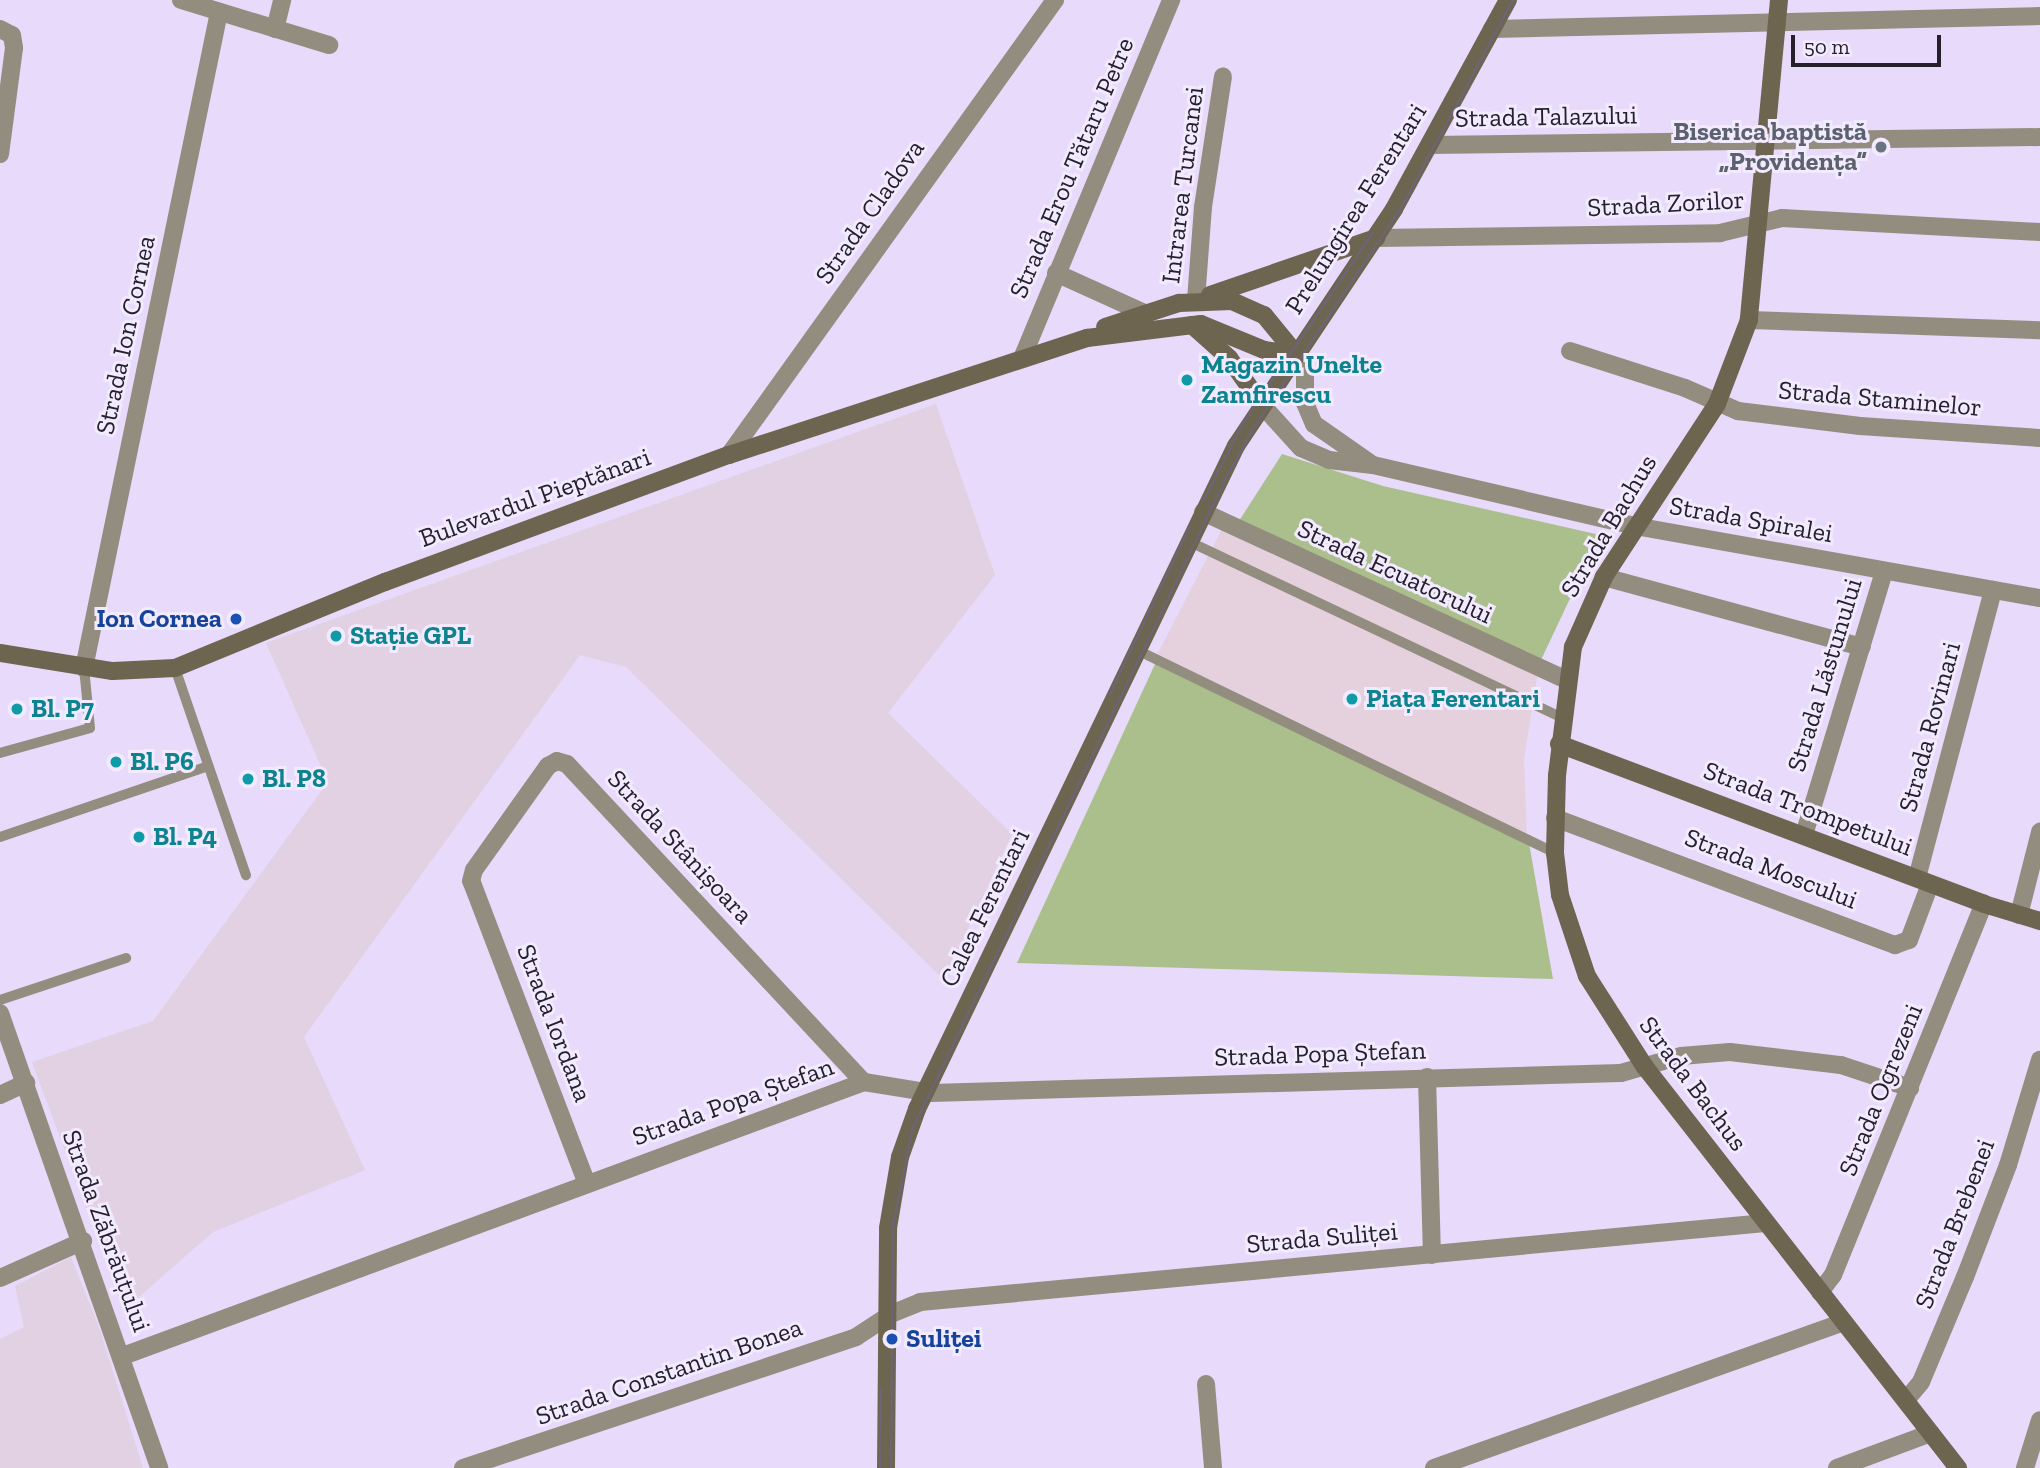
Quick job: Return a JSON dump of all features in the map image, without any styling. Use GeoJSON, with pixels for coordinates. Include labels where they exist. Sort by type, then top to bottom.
{"type":"FeatureCollection","features":[{"type":"Feature","properties":{"kind":"main road","name":"Prelungirea Ferentari"},"geometry":{"type":"LineString","coordinates":[[1262,405],[1376,238],[1430,145],[1508,0]]}},
{"type":"Feature","properties":{"kind":"main road","name":"Strada Bachus"},"geometry":{"type":"LineString","coordinates":[[1779,0],[1760,226],[1749,320],[1717,404],[1604,577],[1573,647],[1561,718],[1555,853],[1572,941],[1600,1000],[1645,1067],[1958,1468]]}},
{"type":"Feature","properties":{"kind":"main road"},"geometry":{"type":"LineString","coordinates":[[1196,300],[1376,238]]}},
{"type":"Feature","properties":{"kind":"main road","name":"Bulevardul Pieptănari"},"geometry":{"type":"LineString","coordinates":[[0,653],[84,668],[138,673],[175,668],[385,582],[729,455],[1023,356],[1087,338],[1144,313],[1196,300],[1250,306],[1271,321],[1296,355]]}},
{"type":"Feature","properties":{"kind":"main road","name":"Bulevardul Pieptănari"},"geometry":{"type":"LineString","coordinates":[[1087,338],[1192,325],[1211,326],[1264,350],[1296,355]]}},
{"type":"Feature","properties":{"kind":"main road"},"geometry":{"type":"LineString","coordinates":[[1192,325],[1229,358],[1262,405]]}},
{"type":"Feature","properties":{"kind":"main road","name":"Calea Ferentari"},"geometry":{"type":"LineString","coordinates":[[886,1468],[891,1200],[906,1136],[1188,541],[1262,405]]}},
{"type":"Feature","properties":{"kind":"main road","name":"Strada Trompetului"},"geometry":{"type":"LineString","coordinates":[[1559,744],[1984,904],[2040,921]]}},
{"type":"Feature","properties":{"kind":"street"},"geometry":{"type":"LineString","coordinates":[[181,0],[329,45]]}},
{"type":"Feature","properties":{"kind":"street"},"geometry":{"type":"LineString","coordinates":[[275,29],[282,0]]}},
{"type":"Feature","properties":{"kind":"street","name":"Strada Cladova"},"geometry":{"type":"LineString","coordinates":[[729,455],[1055,0]]}},
{"type":"Feature","properties":{"kind":"street","name":"Strada Erou Tătaru Petre"},"geometry":{"type":"LineString","coordinates":[[1023,356],[1171,0]]}},
{"type":"Feature","properties":{"kind":"street"},"geometry":{"type":"LineString","coordinates":[[1492,29],[1777,21],[2005,8],[2040,16]]}},
{"type":"Feature","properties":{"kind":"street","name":"Strada Ion Cornea"},"geometry":{"type":"LineString","coordinates":[[84,668],[219,12]]}},
{"type":"Feature","properties":{"kind":"street"},"geometry":{"type":"LineString","coordinates":[[0,154],[15,48],[6,32]]}},
{"type":"Feature","properties":{"kind":"street","name":"Intrarea Turcanei"},"geometry":{"type":"LineString","coordinates":[[1196,300],[1203,206],[1223,77]]}},
{"type":"Feature","properties":{"kind":"street","name":"Strada Talazului"},"geometry":{"type":"LineString","coordinates":[[1430,145],[2040,137]]}},
{"type":"Feature","properties":{"kind":"street","name":"Strada Zorilor"},"geometry":{"type":"LineString","coordinates":[[1376,238],[1720,233],[1760,226],[1782,218],[2040,232]]}},
{"type":"Feature","properties":{"kind":"street"},"geometry":{"type":"LineString","coordinates":[[1056,273],[1144,313]]}},
{"type":"Feature","properties":{"kind":"street"},"geometry":{"type":"LineString","coordinates":[[1749,320],[2040,330]]}},
{"type":"Feature","properties":{"kind":"street","name":"Strada Staminelor"},"geometry":{"type":"LineString","coordinates":[[1570,351],[1685,388],[1717,404],[1753,414],[1860,426],[2040,438]]}},
{"type":"Feature","properties":{"kind":"street","name":"Strada Spiralei"},"geometry":{"type":"LineString","coordinates":[[1296,355],[1305,363],[1305,404],[1314,425],[1335,443],[1373,465]]}},
{"type":"Feature","properties":{"kind":"street","name":"Strada Spiralei"},"geometry":{"type":"LineString","coordinates":[[1262,405],[1301,448],[1329,460],[1373,465],[1635,526],[2040,598]]}},
{"type":"Feature","properties":{"kind":"street","name":"Strada Ecuatorului"},"geometry":{"type":"LineString","coordinates":[[1203,512],[1566,680]]}},
{"type":"Feature","properties":{"kind":"street","name":"Strada Lăstunului"},"geometry":{"type":"LineString","coordinates":[[1804,835],[1884,570]]}},
{"type":"Feature","properties":{"kind":"street"},"geometry":{"type":"LineString","coordinates":[[1604,577],[1862,647]]}},
{"type":"Feature","properties":{"kind":"street","name":"Strada Rovinari"},"geometry":{"type":"LineString","coordinates":[[1924,881],[1993,590]]}},
{"type":"Feature","properties":{"kind":"street","name":"Strada Stânișoara"},"geometry":{"type":"LineString","coordinates":[[471,881],[474,870],[548,766],[556,761],[567,764],[864,1082]]}},
{"type":"Feature","properties":{"kind":"street","name":"Strada Moscului"},"geometry":{"type":"LineString","coordinates":[[1555,818],[1895,945],[1909,940],[1924,881]]}},
{"type":"Feature","properties":{"kind":"street"},"geometry":{"type":"LineString","coordinates":[[2019,915],[2040,832]]}},
{"type":"Feature","properties":{"kind":"street","name":"Strada Iordana"},"geometry":{"type":"LineString","coordinates":[[471,881],[587,1184]]}},
{"type":"Feature","properties":{"kind":"street","name":"Strada Ogrezeni"},"geometry":{"type":"LineString","coordinates":[[1820,1292],[1833,1275],[1984,904]]}},
{"type":"Feature","properties":{"kind":"street","name":"Strada Zăbrăuțului"},"geometry":{"type":"LineString","coordinates":[[0,1013],[83,1241],[159,1468]]}},
{"type":"Feature","properties":{"kind":"street","name":"Strada Popa Ștefan"},"geometry":{"type":"LineString","coordinates":[[123,1356],[864,1082],[925,1093],[1621,1073],[1703,1054],[1758,1053],[1841,1065],[1910,1088]]}},
{"type":"Feature","properties":{"kind":"street","name":"Strada Brebenei"},"geometry":{"type":"LineString","coordinates":[[1906,1400],[1921,1382],[1965,1277],[2008,1165],[2040,1060]]}},
{"type":"Feature","properties":{"kind":"street"},"geometry":{"type":"LineString","coordinates":[[1427,1077],[1432,1255]]}},
{"type":"Feature","properties":{"kind":"street"},"geometry":{"type":"LineString","coordinates":[[0,1095],[26,1083]]}},
{"type":"Feature","properties":{"kind":"street","name":"Strada Suliței"},"geometry":{"type":"LineString","coordinates":[[887,1317],[920,1302],[1765,1223]]}},
{"type":"Feature","properties":{"kind":"street"},"geometry":{"type":"LineString","coordinates":[[0,1278],[83,1241]]}},
{"type":"Feature","properties":{"kind":"street","name":"Strada Constantin Bonea"},"geometry":{"type":"LineString","coordinates":[[463,1468],[856,1336],[887,1317]]}},
{"type":"Feature","properties":{"kind":"street"},"geometry":{"type":"LineString","coordinates":[[1434,1468],[1844,1322]]}},
{"type":"Feature","properties":{"kind":"street"},"geometry":{"type":"LineString","coordinates":[[1206,1384],[1213,1468]]}},
{"type":"Feature","properties":{"kind":"street"},"geometry":{"type":"LineString","coordinates":[[2025,1468],[2040,1420]]}},
{"type":"Feature","properties":{"kind":"street"},"geometry":{"type":"LineString","coordinates":[[1836,1468],[1931,1433]]}},
{"type":"Feature","properties":{"kind":"lane"},"geometry":{"type":"LineString","coordinates":[[1188,541],[1561,718]]}},
{"type":"Feature","properties":{"kind":"lane"},"geometry":{"type":"LineString","coordinates":[[1137,650],[1555,853]]}},
{"type":"Feature","properties":{"kind":"lane"},"geometry":{"type":"LineString","coordinates":[[0,753],[90,728],[84,668]]}},
{"type":"Feature","properties":{"kind":"lane"},"geometry":{"type":"LineString","coordinates":[[175,668],[246,875]]}},
{"type":"Feature","properties":{"kind":"lane"},"geometry":{"type":"LineString","coordinates":[[0,837],[208,766]]}},
{"type":"Feature","properties":{"kind":"lane"},"geometry":{"type":"LineString","coordinates":[[0,1000],[126,958]]}},
{"type":"Feature","properties":{"kind":"shaded area"},"geometry":{"type":"Polygon","coordinates":[[[936,404],[995,575],[888,713],[1012,834],[944,980],[626,667],[580,655],[304,1037],[365,1170],[213,1232],[124,1310],[32,1062],[153,1021],[328,782],[266,643],[936,404]]]}},
{"type":"Feature","properties":{"kind":"shaded area","name":"Piața Ferentari"},"geometry":{"type":"Polygon","coordinates":[[[1224,525],[1538,671],[1524,759],[1527,838],[1156,657],[1224,525]]]}},
{"type":"Feature","properties":{"kind":"shaded area"},"geometry":{"type":"Polygon","coordinates":[[[71,1257],[100,1330],[143,1468],[0,1468],[0,1339],[24,1327],[15,1286],[71,1257]]]}},
{"type":"Feature","properties":{"kind":"green space"},"geometry":{"type":"Polygon","coordinates":[[[1282,454],[1383,486],[1600,535],[1541,660],[1239,521],[1282,454]]]}},
{"type":"Feature","properties":{"kind":"green space"},"geometry":{"type":"Polygon","coordinates":[[[1156,662],[1529,843],[1553,979],[1017,963],[1156,662]]]}},
{"type":"Feature","properties":{"kind":"tram line"},"geometry":{"type":"LineString","coordinates":[[891,1468],[893,1226],[912,1130],[1228,474],[1253,429],[1401,208],[1513,0]]}},
{"type":"Feature","properties":{"kind":"tram line"},"geometry":{"type":"LineString","coordinates":[[1203,501],[1244,422],[1373,233]]}},
{"type":"Feature","properties":{"kind":"tram line"},"geometry":{"type":"LineString","coordinates":[[1110,694],[1190,526]]}},
{"type":"Feature","properties":{"kind":"tram line"},"geometry":{"type":"LineString","coordinates":[[880,1468],[881,1387]]}},
{"type":"Feature","properties":{"kind":"place","name":"Biserica baptistă „Providența”"},"geometry":{"type":"Point","coordinates":[1881,147]}},
{"type":"Feature","properties":{"kind":"place","name":"Magazin Unelte Zamfirescu"},"geometry":{"type":"Point","coordinates":[1187,380]}},
{"type":"Feature","properties":{"kind":"place","name":"Ion Cornea"},"geometry":{"type":"Point","coordinates":[236,619]}},
{"type":"Feature","properties":{"kind":"place","name":"Stație GPL"},"geometry":{"type":"Point","coordinates":[336,636]}},
{"type":"Feature","properties":{"kind":"place","name":"Piața Ferentari"},"geometry":{"type":"Point","coordinates":[1352,699]}},
{"type":"Feature","properties":{"kind":"place","name":"Bl. P7"},"geometry":{"type":"Point","coordinates":[17,709]}},
{"type":"Feature","properties":{"kind":"place","name":"Bl. P6"},"geometry":{"type":"Point","coordinates":[116,762]}},
{"type":"Feature","properties":{"kind":"place","name":"Bl. P8"},"geometry":{"type":"Point","coordinates":[248,779]}},
{"type":"Feature","properties":{"kind":"place","name":"Bl. P4"},"geometry":{"type":"Point","coordinates":[139,837]}},
{"type":"Feature","properties":{"kind":"place","name":"Suliței"},"geometry":{"type":"Point","coordinates":[892,1339]}}]}
